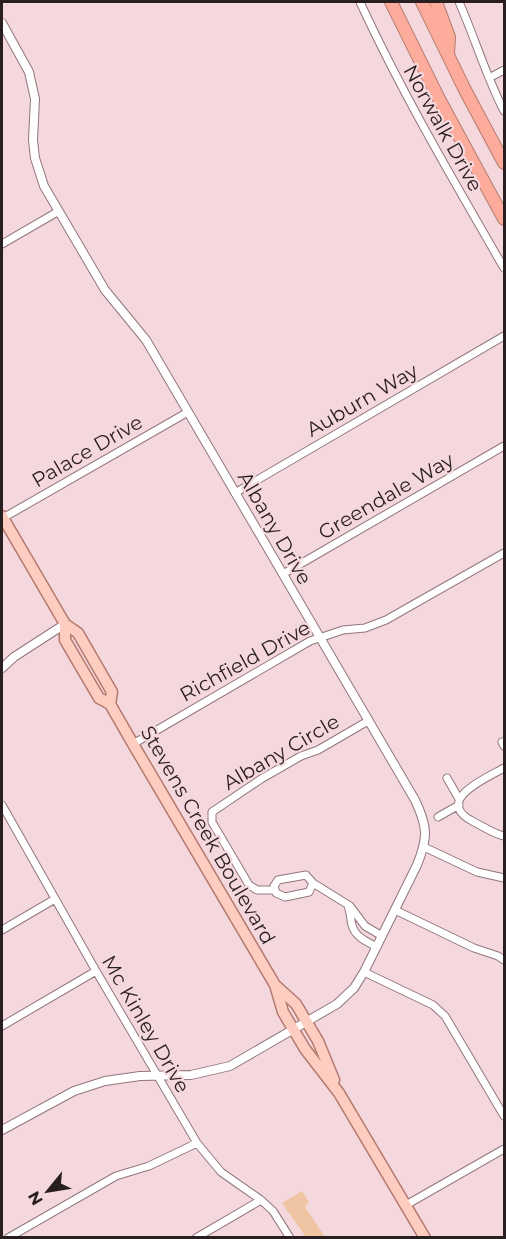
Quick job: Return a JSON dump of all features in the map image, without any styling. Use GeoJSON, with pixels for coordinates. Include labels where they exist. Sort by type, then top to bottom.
{"type":"FeatureCollection","features":[{"type":"Feature","properties":{"kind":"highway"},"geometry":{"type":"LineString","coordinates":[[391,2],[439,99],[504,219]]}},
{"type":"Feature","properties":{"kind":"highway"},"geometry":{"type":"LineString","coordinates":[[422,2],[504,163]]}},
{"type":"Feature","properties":{"kind":"highway"},"geometry":{"type":"LineString","coordinates":[[436,2],[449,37],[447,55]]}},
{"type":"Feature","properties":{"kind":"main road","name":"Stevens Creek Boulevard"},"geometry":{"type":"LineString","coordinates":[[2,517],[65,624],[78,633],[112,692],[110,704],[275,985],[283,1012],[305,1049],[339,1093],[425,1238]]}},
{"type":"Feature","properties":{"kind":"main road","name":"Stevens Creek Boulevard"},"geometry":{"type":"LineString","coordinates":[[275,985],[296,1004],[318,1041],[339,1093]]}},
{"type":"Feature","properties":{"kind":"street","name":"Norwalk Drive"},"geometry":{"type":"LineString","coordinates":[[360,2],[386,59],[504,268]]}},
{"type":"Feature","properties":{"kind":"street"},"geometry":{"type":"LineString","coordinates":[[463,3],[489,78],[504,111]]}},
{"type":"Feature","properties":{"kind":"street","name":"Albany Drive"},"geometry":{"type":"LineString","coordinates":[[2,23],[29,72],[35,99],[34,158],[45,186],[105,290],[139,329],[188,412],[421,813],[426,835],[424,847],[395,910],[364,972],[347,996],[307,1023],[230,1066],[191,1076],[158,1075],[105,1081],[74,1091],[2,1130]]}},
{"type":"Feature","properties":{"kind":"street"},"geometry":{"type":"LineString","coordinates":[[489,78],[504,70]]}},
{"type":"Feature","properties":{"kind":"street"},"geometry":{"type":"LineString","coordinates":[[2,244],[59,211]]}},
{"type":"Feature","properties":{"kind":"street","name":"Auburn Way"},"geometry":{"type":"LineString","coordinates":[[235,493],[504,336]]}},
{"type":"Feature","properties":{"kind":"street","name":"Palace Drive"},"geometry":{"type":"LineString","coordinates":[[2,517],[188,412]]}},
{"type":"Feature","properties":{"kind":"street","name":"Greendale Way"},"geometry":{"type":"LineString","coordinates":[[283,574],[504,446]]}},
{"type":"Feature","properties":{"kind":"street","name":"Richfield Drive"},"geometry":{"type":"LineString","coordinates":[[133,744],[310,641],[343,630],[365,628],[386,620],[504,553]]}},
{"type":"Feature","properties":{"kind":"street"},"geometry":{"type":"LineString","coordinates":[[2,668],[14,657],[65,624]]}},
{"type":"Feature","properties":{"kind":"street","name":"Albany Circle"},"geometry":{"type":"LineString","coordinates":[[313,883],[309,892],[285,897],[278,896],[274,890],[257,890],[249,885],[212,822],[212,812],[291,762],[318,750],[368,721]]}},
{"type":"Feature","properties":{"kind":"street"},"geometry":{"type":"LineString","coordinates":[[438,817],[459,802],[469,788],[504,768]]}},
{"type":"Feature","properties":{"kind":"street"},"geometry":{"type":"LineString","coordinates":[[447,778],[459,802],[462,814],[504,836]]}},
{"type":"Feature","properties":{"kind":"street","name":"Mc Kinley Drive"},"geometry":{"type":"LineString","coordinates":[[2,805],[197,1143],[221,1172],[273,1211],[290,1238]]}},
{"type":"Feature","properties":{"kind":"street"},"geometry":{"type":"LineString","coordinates":[[424,847],[477,872],[504,878]]}},
{"type":"Feature","properties":{"kind":"street"},"geometry":{"type":"LineString","coordinates":[[274,890],[278,880],[303,875],[309,877],[313,883],[354,909],[353,928],[362,939],[376,947]]}},
{"type":"Feature","properties":{"kind":"street"},"geometry":{"type":"LineString","coordinates":[[2,930],[55,899]]}},
{"type":"Feature","properties":{"kind":"street"},"geometry":{"type":"LineString","coordinates":[[395,910],[504,960]]}},
{"type":"Feature","properties":{"kind":"street"},"geometry":{"type":"LineString","coordinates":[[355,920],[382,936]]}},
{"type":"Feature","properties":{"kind":"street"},"geometry":{"type":"LineString","coordinates":[[2,1026],[96,971]]}},
{"type":"Feature","properties":{"kind":"street"},"geometry":{"type":"LineString","coordinates":[[364,972],[433,1005],[445,1016],[504,1116]]}},
{"type":"Feature","properties":{"kind":"street"},"geometry":{"type":"LineString","coordinates":[[8,1238],[116,1176],[149,1166],[197,1143]]}},
{"type":"Feature","properties":{"kind":"street"},"geometry":{"type":"LineString","coordinates":[[406,1205],[504,1149]]}},
{"type":"Feature","properties":{"kind":"street"},"geometry":{"type":"LineString","coordinates":[[196,1238],[261,1200]]}},
{"type":"Feature","properties":{"kind":"shaded area"},"geometry":{"type":"Polygon","coordinates":[[[302,1191],[309,1202],[305,1207],[325,1237],[306,1237],[282,1203],[302,1191]]]}}]}
